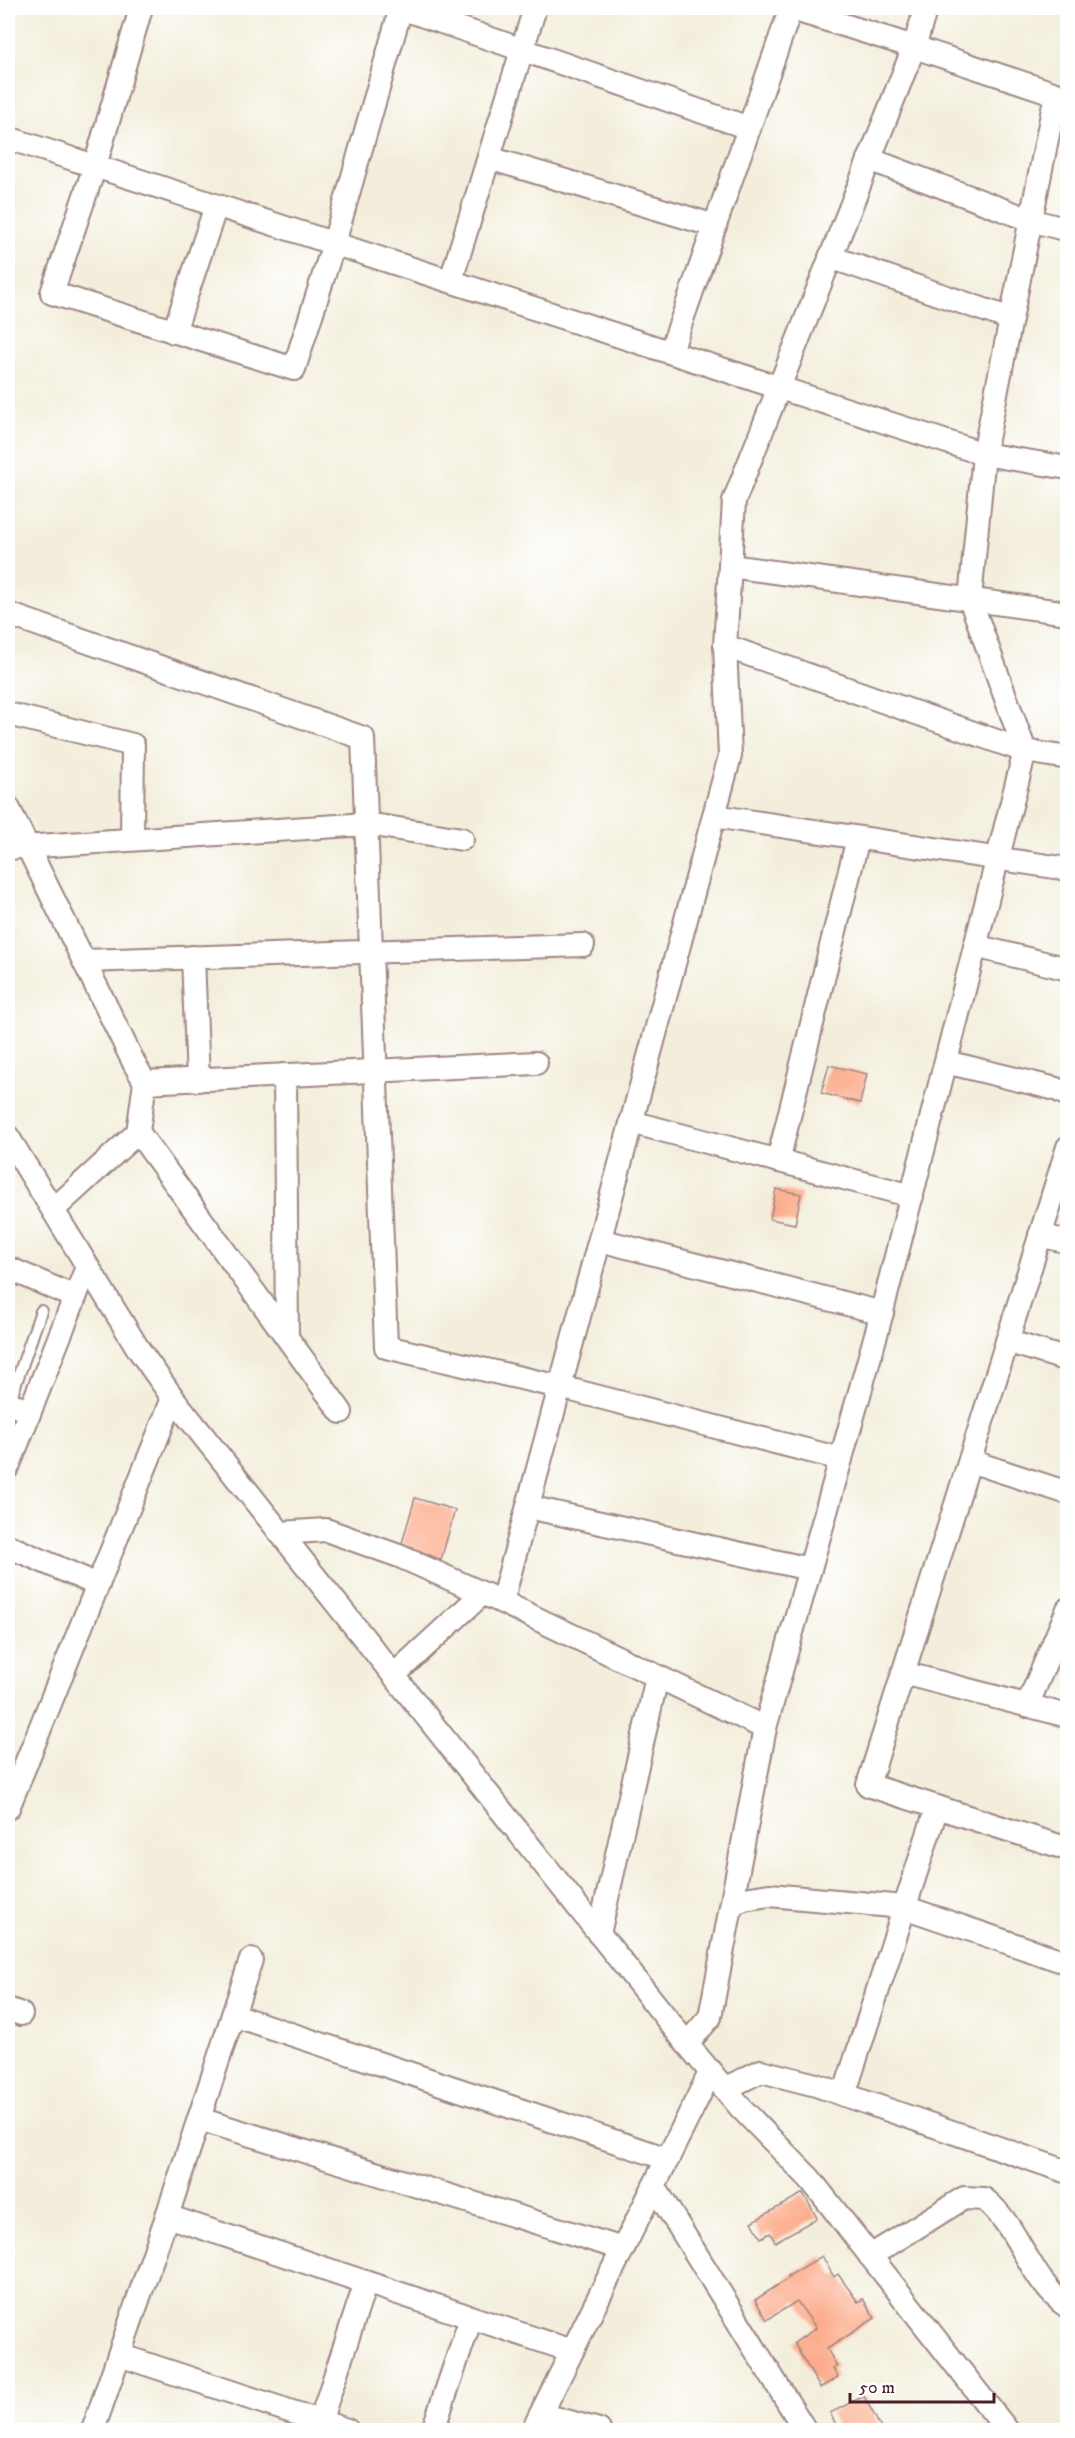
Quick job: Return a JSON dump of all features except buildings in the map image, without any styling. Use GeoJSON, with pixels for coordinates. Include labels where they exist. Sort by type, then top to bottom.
{"type":"FeatureCollection","features":[{"type":"Feature","properties":{"kind":"street"},"geometry":{"type":"LineString","coordinates":[[141,8],[94,166],[52,293],[294,369],[334,243],[401,8],[749,128]]}},
{"type":"Feature","properties":{"kind":"street"},"geometry":{"type":"LineString","coordinates":[[451,280],[535,8]]}},
{"type":"Feature","properties":{"kind":"street"},"geometry":{"type":"LineString","coordinates":[[671,351],[790,8],[1062,96],[1030,220],[984,454],[970,598],[1025,751],[882,1313],[765,1728],[710,2017],[687,2044]]}},
{"type":"Feature","properties":{"kind":"street"},"geometry":{"type":"LineString","coordinates":[[394,1675],[492,1598],[528,1507],[730,756],[725,646],[734,501],[914,47],[926,8]]}},
{"type":"Feature","properties":{"kind":"street"},"geometry":{"type":"LineString","coordinates":[[8,138],[984,454],[1068,468]]}},
{"type":"Feature","properties":{"kind":"street"},"geometry":{"type":"LineString","coordinates":[[489,158],[715,226]]}},
{"type":"Feature","properties":{"kind":"street"},"geometry":{"type":"LineString","coordinates":[[869,159],[1030,220],[1068,230]]}},
{"type":"Feature","properties":{"kind":"street"},"geometry":{"type":"LineString","coordinates":[[174,332],[216,206]]}},
{"type":"Feature","properties":{"kind":"street"},"geometry":{"type":"LineString","coordinates":[[830,257],[1011,319]]}},
{"type":"Feature","properties":{"kind":"street"},"geometry":{"type":"LineString","coordinates":[[730,566],[1068,613]]}},
{"type":"Feature","properties":{"kind":"street"},"geometry":{"type":"LineString","coordinates":[[8,614],[363,738],[386,1347],[560,1387],[841,1459]]}},
{"type":"Feature","properties":{"kind":"street"},"geometry":{"type":"LineString","coordinates":[[725,646],[1025,751],[1068,758]]}},
{"type":"Feature","properties":{"kind":"street"},"geometry":{"type":"LineString","coordinates":[[8,714],[133,745],[132,840]]}},
{"type":"Feature","properties":{"kind":"street"},"geometry":{"type":"LineString","coordinates":[[8,807],[17,847],[84,961],[145,1082],[138,1132],[53,1210]]}},
{"type":"Feature","properties":{"kind":"street"},"geometry":{"type":"LineString","coordinates":[[714,816],[1068,869]]}},
{"type":"Feature","properties":{"kind":"street"},"geometry":{"type":"LineString","coordinates":[[17,847],[366,824],[462,839]]}},
{"type":"Feature","properties":{"kind":"street"},"geometry":{"type":"LineString","coordinates":[[778,1161],[858,837]]}},
{"type":"Feature","properties":{"kind":"street"},"geometry":{"type":"LineString","coordinates":[[84,961],[583,945]]}},
{"type":"Feature","properties":{"kind":"street"},"geometry":{"type":"LineString","coordinates":[[975,946],[1068,969]]}},
{"type":"Feature","properties":{"kind":"street"},"geometry":{"type":"LineString","coordinates":[[193,957],[198,1080]]}},
{"type":"Feature","properties":{"kind":"street"},"geometry":{"type":"LineString","coordinates":[[145,1082],[536,1062]]}},
{"type":"Feature","properties":{"kind":"street"},"geometry":{"type":"LineString","coordinates":[[946,1062],[1056,1089],[1068,1095]]}},
{"type":"Feature","properties":{"kind":"street"},"geometry":{"type":"LineString","coordinates":[[285,1075],[287,1337]]}},
{"type":"Feature","properties":{"kind":"street"},"geometry":{"type":"LineString","coordinates":[[631,1122],[912,1196]]}},
{"type":"Feature","properties":{"kind":"street"},"geometry":{"type":"LineString","coordinates":[[138,1132],[340,1412]]}},
{"type":"Feature","properties":{"kind":"street"},"geometry":{"type":"LineString","coordinates":[[8,1137],[139,1350],[173,1398],[687,2044],[740,2107],[810,2179],[1007,2430]]}},
{"type":"Feature","properties":{"kind":"street"},"geometry":{"type":"LineString","coordinates":[[1068,1147],[868,1785],[1068,1849]]}},
{"type":"Feature","properties":{"kind":"street"},"geometry":{"type":"LineString","coordinates":[[1040,1235],[1068,1242]]}},
{"type":"Feature","properties":{"kind":"street"},"geometry":{"type":"LineString","coordinates":[[600,1240],[882,1313]]}},
{"type":"Feature","properties":{"kind":"street"},"geometry":{"type":"LineString","coordinates":[[8,1467],[15,1406],[75,1297],[87,1267]]}},
{"type":"Feature","properties":{"kind":"street"},"geometry":{"type":"LineString","coordinates":[[8,1268],[75,1297]]}},
{"type":"Feature","properties":{"kind":"street"},"geometry":{"type":"LineString","coordinates":[[1007,1341],[1068,1360]]}},
{"type":"Feature","properties":{"kind":"street"},"geometry":{"type":"LineString","coordinates":[[8,1808],[12,1782],[98,1585],[173,1398]]}},
{"type":"Feature","properties":{"kind":"street"},"geometry":{"type":"LineString","coordinates":[[970,1461],[1068,1493]]}},
{"type":"Feature","properties":{"kind":"street"},"geometry":{"type":"LineString","coordinates":[[528,1507],[810,1569]]}},
{"type":"Feature","properties":{"kind":"street"},"geometry":{"type":"LineString","coordinates":[[280,1533],[326,1530],[399,1556],[765,1728]]}},
{"type":"Feature","properties":{"kind":"street"},"geometry":{"type":"LineString","coordinates":[[8,1546],[98,1585]]}},
{"type":"Feature","properties":{"kind":"street"},"geometry":{"type":"LineString","coordinates":[[1028,1706],[1068,1609]]}},
{"type":"Feature","properties":{"kind":"street"},"geometry":{"type":"LineString","coordinates":[[903,1673],[1068,1716]]}},
{"type":"Feature","properties":{"kind":"street"},"geometry":{"type":"LineString","coordinates":[[599,1934],[657,1677]]}},
{"type":"Feature","properties":{"kind":"street"},"geometry":{"type":"LineString","coordinates":[[844,2095],[937,1807]]}},
{"type":"Feature","properties":{"kind":"street"},"geometry":{"type":"LineString","coordinates":[[732,1904],[744,1899],[769,1895],[904,1907],[1068,1963]]}},
{"type":"Feature","properties":{"kind":"street"},"geometry":{"type":"LineString","coordinates":[[93,2430],[167,2216],[251,1960]]}},
{"type":"Feature","properties":{"kind":"street"},"geometry":{"type":"LineString","coordinates":[[233,2015],[668,2159]]}},
{"type":"Feature","properties":{"kind":"street"},"geometry":{"type":"LineString","coordinates":[[599,2430],[537,2422],[711,2071]]}},
{"type":"Feature","properties":{"kind":"street"},"geometry":{"type":"LineString","coordinates":[[726,2088],[761,2071],[1066,2165]]}},
{"type":"Feature","properties":{"kind":"street"},"geometry":{"type":"LineString","coordinates":[[199,2119],[623,2249]]}},
{"type":"Feature","properties":{"kind":"street"},"geometry":{"type":"LineString","coordinates":[[654,2186],[805,2430]]}},
{"type":"Feature","properties":{"kind":"street"},"geometry":{"type":"LineString","coordinates":[[870,2256],[964,2198],[984,2199],[1004,2218],[1056,2300],[1068,2307]]}},
{"type":"Feature","properties":{"kind":"street"},"geometry":{"type":"LineString","coordinates":[[167,2216],[572,2351]]}},
{"type":"Feature","properties":{"kind":"street"},"geometry":{"type":"LineString","coordinates":[[320,2422],[366,2282]]}},
{"type":"Feature","properties":{"kind":"street"},"geometry":{"type":"LineString","coordinates":[[433,2430],[471,2318]]}},
{"type":"Feature","properties":{"kind":"street"},"geometry":{"type":"LineString","coordinates":[[119,2355],[347,2430]]}},
{"type":"Feature","properties":{"kind":"lane"},"geometry":{"type":"LineString","coordinates":[[15,1406],[41,1311]]}}]}
